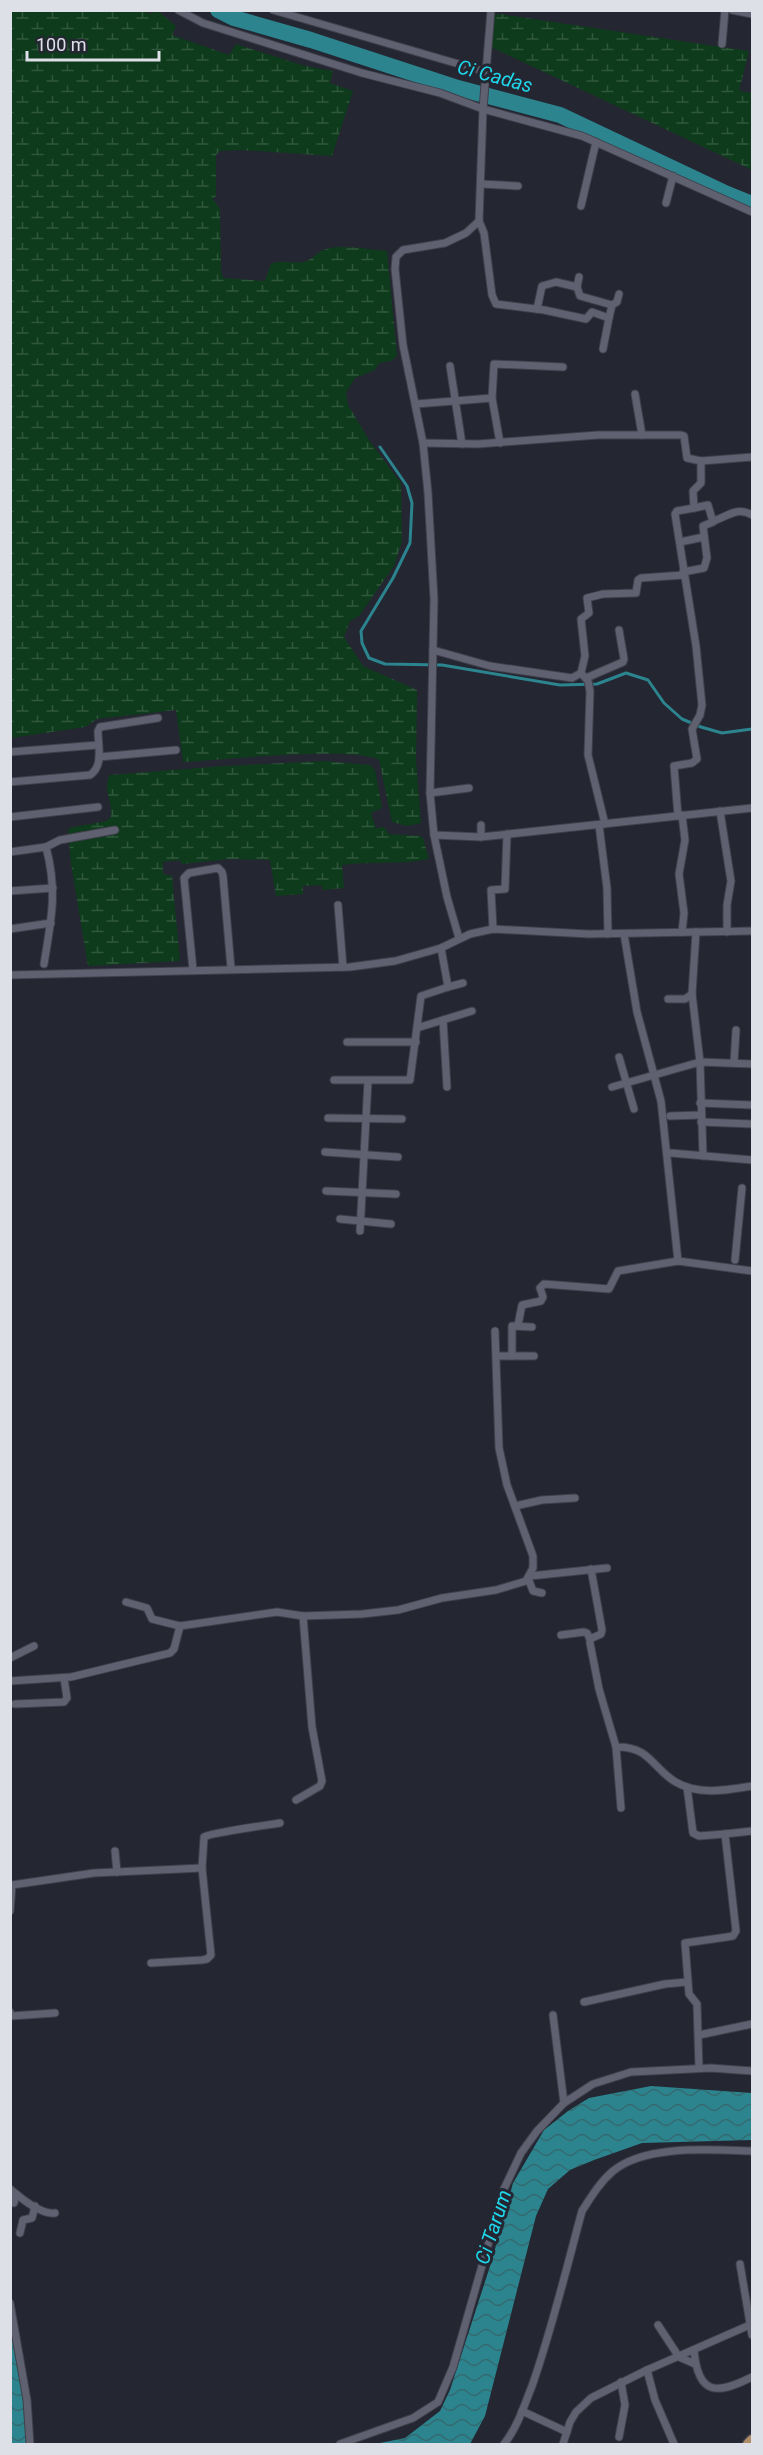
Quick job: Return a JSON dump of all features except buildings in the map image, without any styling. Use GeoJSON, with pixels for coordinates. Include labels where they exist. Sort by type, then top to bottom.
{"type":"FeatureCollection","features":[{"type":"Feature","properties":{"kind":"main road"},"geometry":{"type":"LineString","coordinates":[[748,2445],[753,2440]]}},
{"type":"Feature","properties":{"kind":"street"},"geometry":{"type":"LineString","coordinates":[[178,10],[203,23],[362,73],[440,93],[582,136],[753,212]]}},
{"type":"Feature","properties":{"kind":"street"},"geometry":{"type":"LineString","coordinates":[[273,10],[486,74]]}},
{"type":"Feature","properties":{"kind":"street"},"geometry":{"type":"LineString","coordinates":[[491,10],[483,106],[479,221],[484,233],[494,302],[499,305],[537,309],[587,319],[594,313],[609,318]]}},
{"type":"Feature","properties":{"kind":"street"},"geometry":{"type":"LineString","coordinates":[[722,44],[725,10]]}},
{"type":"Feature","properties":{"kind":"street"},"geometry":{"type":"LineString","coordinates":[[732,10],[753,14]]}},
{"type":"Feature","properties":{"kind":"street"},"geometry":{"type":"LineString","coordinates":[[581,206],[596,142]]}},
{"type":"Feature","properties":{"kind":"street"},"geometry":{"type":"LineString","coordinates":[[666,203],[674,177]]}},
{"type":"Feature","properties":{"kind":"street"},"geometry":{"type":"LineString","coordinates":[[481,184],[518,186]]}},
{"type":"Feature","properties":{"kind":"street"},"geometry":{"type":"LineString","coordinates":[[459,938],[447,897],[434,835],[430,793],[434,599],[423,443],[404,345],[395,269],[396,256],[406,249],[445,243],[466,233],[479,221]]}},
{"type":"Feature","properties":{"kind":"street"},"geometry":{"type":"LineString","coordinates":[[579,277],[577,287],[581,297],[612,305]]}},
{"type":"Feature","properties":{"kind":"street"},"geometry":{"type":"LineString","coordinates":[[537,309],[542,286],[556,282],[577,287]]}},
{"type":"Feature","properties":{"kind":"street"},"geometry":{"type":"LineString","coordinates":[[603,349],[612,305],[617,302],[619,294]]}},
{"type":"Feature","properties":{"kind":"street"},"geometry":{"type":"LineString","coordinates":[[500,443],[492,398],[494,364],[563,367]]}},
{"type":"Feature","properties":{"kind":"street"},"geometry":{"type":"LineString","coordinates":[[450,366],[462,444]]}},
{"type":"Feature","properties":{"kind":"street"},"geometry":{"type":"LineString","coordinates":[[635,394],[642,435]]}},
{"type":"Feature","properties":{"kind":"street"},"geometry":{"type":"LineString","coordinates":[[416,404],[492,398]]}},
{"type":"Feature","properties":{"kind":"street"},"geometry":{"type":"LineString","coordinates":[[423,443],[500,443],[598,435],[683,435],[687,458],[701,461],[753,457]]}},
{"type":"Feature","properties":{"kind":"street"},"geometry":{"type":"LineString","coordinates":[[694,507],[693,491],[701,483],[701,461]]}},
{"type":"Feature","properties":{"kind":"street"},"geometry":{"type":"LineString","coordinates":[[682,932],[684,913],[679,874],[684,840],[674,766],[692,764],[697,759],[692,726],[702,705],[696,646],[675,513],[694,507],[710,506],[713,521]]}},
{"type":"Feature","properties":{"kind":"street"},"geometry":{"type":"LineString","coordinates":[[608,934],[608,888],[602,824],[588,755],[585,656],[581,619],[589,613],[587,598],[603,594],[636,593],[640,578],[683,573],[705,567],[707,558],[703,525],[733,512],[742,511],[753,514]]}},
{"type":"Feature","properties":{"kind":"street"},"geometry":{"type":"LineString","coordinates":[[680,542],[704,537]]}},
{"type":"Feature","properties":{"kind":"street"},"geometry":{"type":"LineString","coordinates":[[433,652],[490,666],[586,680],[623,662],[619,630]]}},
{"type":"Feature","properties":{"kind":"street"},"geometry":{"type":"LineString","coordinates":[[10,782],[90,775],[97,768],[98,731],[102,725],[158,718]]}},
{"type":"Feature","properties":{"kind":"street"},"geometry":{"type":"LineString","coordinates":[[10,752],[98,745]]}},
{"type":"Feature","properties":{"kind":"street"},"geometry":{"type":"LineString","coordinates":[[99,757],[176,750]]}},
{"type":"Feature","properties":{"kind":"street"},"geometry":{"type":"LineString","coordinates":[[430,793],[469,788]]}},
{"type":"Feature","properties":{"kind":"street"},"geometry":{"type":"LineString","coordinates":[[10,817],[98,807]]}},
{"type":"Feature","properties":{"kind":"street"},"geometry":{"type":"LineString","coordinates":[[434,835],[481,837],[753,808]]}},
{"type":"Feature","properties":{"kind":"street"},"geometry":{"type":"LineString","coordinates":[[720,811],[731,881],[727,905],[727,932]]}},
{"type":"Feature","properties":{"kind":"street"},"geometry":{"type":"LineString","coordinates":[[481,825],[481,837]]}},
{"type":"Feature","properties":{"kind":"street"},"geometry":{"type":"LineString","coordinates":[[10,852],[46,847],[60,840],[115,830]]}},
{"type":"Feature","properties":{"kind":"street"},"geometry":{"type":"LineString","coordinates":[[493,929],[491,890],[505,889],[507,834]]}},
{"type":"Feature","properties":{"kind":"street"},"geometry":{"type":"LineString","coordinates":[[44,964],[51,924],[53,888],[46,847]]}},
{"type":"Feature","properties":{"kind":"street"},"geometry":{"type":"LineString","coordinates":[[193,970],[184,878],[189,873],[218,868],[223,876],[231,968]]}},
{"type":"Feature","properties":{"kind":"street"},"geometry":{"type":"LineString","coordinates":[[10,891],[53,888]]}},
{"type":"Feature","properties":{"kind":"street"},"geometry":{"type":"LineString","coordinates":[[338,905],[343,967]]}},
{"type":"Feature","properties":{"kind":"street"},"geometry":{"type":"LineString","coordinates":[[10,929],[51,924]]}},
{"type":"Feature","properties":{"kind":"street"},"geometry":{"type":"LineString","coordinates":[[10,975],[343,967],[395,961],[441,948],[459,938],[493,929],[554,934],[753,931]]}},
{"type":"Feature","properties":{"kind":"street"},"geometry":{"type":"LineString","coordinates":[[696,932],[692,994],[700,1062],[704,1156]]}},
{"type":"Feature","properties":{"kind":"street"},"geometry":{"type":"LineString","coordinates":[[624,934],[637,1012],[663,1113],[678,1261]]}},
{"type":"Feature","properties":{"kind":"street"},"geometry":{"type":"LineString","coordinates":[[441,948],[448,987]]}},
{"type":"Feature","properties":{"kind":"street"},"geometry":{"type":"LineString","coordinates":[[334,1080],[410,1080],[422,995],[463,983]]}},
{"type":"Feature","properties":{"kind":"street"},"geometry":{"type":"LineString","coordinates":[[668,999],[685,999],[692,994]]}},
{"type":"Feature","properties":{"kind":"street"},"geometry":{"type":"LineString","coordinates":[[417,1028],[472,1011]]}},
{"type":"Feature","properties":{"kind":"street"},"geometry":{"type":"LineString","coordinates":[[443,1020],[447,1087]]}},
{"type":"Feature","properties":{"kind":"street"},"geometry":{"type":"LineString","coordinates":[[734,1063],[736,1030]]}},
{"type":"Feature","properties":{"kind":"street"},"geometry":{"type":"LineString","coordinates":[[347,1042],[416,1042]]}},
{"type":"Feature","properties":{"kind":"street"},"geometry":{"type":"LineString","coordinates":[[619,1057],[634,1109]]}},
{"type":"Feature","properties":{"kind":"street"},"geometry":{"type":"LineString","coordinates":[[612,1087],[700,1062],[753,1064]]}},
{"type":"Feature","properties":{"kind":"street"},"geometry":{"type":"LineString","coordinates":[[360,1230],[368,1081]]}},
{"type":"Feature","properties":{"kind":"street"},"geometry":{"type":"LineString","coordinates":[[700,1103],[753,1105]]}},
{"type":"Feature","properties":{"kind":"street"},"geometry":{"type":"LineString","coordinates":[[670,1116],[753,1124]]}},
{"type":"Feature","properties":{"kind":"street"},"geometry":{"type":"LineString","coordinates":[[327,1118],[402,1119]]}},
{"type":"Feature","properties":{"kind":"street"},"geometry":{"type":"LineString","coordinates":[[325,1152],[398,1157]]}},
{"type":"Feature","properties":{"kind":"street"},"geometry":{"type":"LineString","coordinates":[[671,1154],[753,1160]]}},
{"type":"Feature","properties":{"kind":"street"},"geometry":{"type":"LineString","coordinates":[[735,1260],[742,1188]]}},
{"type":"Feature","properties":{"kind":"street"},"geometry":{"type":"LineString","coordinates":[[326,1191],[396,1194]]}},
{"type":"Feature","properties":{"kind":"street"},"geometry":{"type":"LineString","coordinates":[[340,1220],[391,1224]]}},
{"type":"Feature","properties":{"kind":"street"},"geometry":{"type":"LineString","coordinates":[[518,1325],[521,1307],[541,1301],[543,1297],[540,1288],[544,1284],[609,1289],[618,1271],[678,1261],[753,1270]]}},
{"type":"Feature","properties":{"kind":"street"},"geometry":{"type":"LineString","coordinates":[[512,1356],[511,1328],[518,1325],[532,1327]]}},
{"type":"Feature","properties":{"kind":"street"},"geometry":{"type":"LineString","coordinates":[[126,1602],[147,1608],[152,1619],[180,1626],[277,1612],[303,1616],[398,1610],[442,1598],[496,1590],[521,1583],[529,1577],[534,1568],[499,1448],[498,1356],[495,1331]]}},
{"type":"Feature","properties":{"kind":"street"},"geometry":{"type":"LineString","coordinates":[[498,1356],[534,1356]]}},
{"type":"Feature","properties":{"kind":"street"},"geometry":{"type":"LineString","coordinates":[[515,1506],[542,1500],[575,1498]]}},
{"type":"Feature","properties":{"kind":"street"},"geometry":{"type":"LineString","coordinates":[[529,1577],[607,1568]]}},
{"type":"Feature","properties":{"kind":"street"},"geometry":{"type":"LineString","coordinates":[[590,1640],[601,1634],[602,1630],[591,1569]]}},
{"type":"Feature","properties":{"kind":"street"},"geometry":{"type":"LineString","coordinates":[[529,1577],[533,1591],[542,1593]]}},
{"type":"Feature","properties":{"kind":"street"},"geometry":{"type":"LineString","coordinates":[[296,1800],[320,1786],[322,1781],[312,1727],[303,1616]]}},
{"type":"Feature","properties":{"kind":"street"},"geometry":{"type":"LineString","coordinates":[[10,1680],[64,1678],[170,1653],[174,1649],[180,1626]]}},
{"type":"Feature","properties":{"kind":"street"},"geometry":{"type":"LineString","coordinates":[[561,1635],[584,1632],[590,1640],[599,1689],[616,1747],[621,1808]]}},
{"type":"Feature","properties":{"kind":"street"},"geometry":{"type":"LineString","coordinates":[[10,1658],[34,1646]]}},
{"type":"Feature","properties":{"kind":"street"},"geometry":{"type":"LineString","coordinates":[[15,1704],[64,1702],[67,1698],[64,1678]]}},
{"type":"Feature","properties":{"kind":"street"},"geometry":{"type":"LineString","coordinates":[[616,1747],[632,1748],[646,1755],[674,1781],[687,1787],[716,1790],[753,1786]]}},
{"type":"Feature","properties":{"kind":"street"},"geometry":{"type":"LineString","coordinates":[[687,1787],[693,1833],[699,1836],[753,1831]]}},
{"type":"Feature","properties":{"kind":"street"},"geometry":{"type":"LineString","coordinates":[[151,1963],[202,1960],[211,1955],[202,1868],[204,1837],[280,1823]]}},
{"type":"Feature","properties":{"kind":"street"},"geometry":{"type":"LineString","coordinates":[[699,2068],[697,2004],[689,1994],[686,1942],[733,1936],[736,1931],[725,1834]]}},
{"type":"Feature","properties":{"kind":"street"},"geometry":{"type":"LineString","coordinates":[[115,1851],[117,1872]]}},
{"type":"Feature","properties":{"kind":"street"},"geometry":{"type":"LineString","coordinates":[[10,1911],[12,1885],[117,1872],[202,1868]]}},
{"type":"Feature","properties":{"kind":"street"},"geometry":{"type":"LineString","coordinates":[[584,2002],[665,1984],[687,1982]]}},
{"type":"Feature","properties":{"kind":"street"},"geometry":{"type":"LineString","coordinates":[[10,2012],[11,2016],[55,2013]]}},
{"type":"Feature","properties":{"kind":"street"},"geometry":{"type":"LineString","coordinates":[[553,2015],[564,2103]]}},
{"type":"Feature","properties":{"kind":"street"},"geometry":{"type":"LineString","coordinates":[[699,2035],[752,2024]]}},
{"type":"Feature","properties":{"kind":"street"},"geometry":{"type":"LineString","coordinates":[[340,2445],[413,2418],[428,2410],[441,2396],[453,2367],[504,2189],[521,2153],[537,2131],[564,2103],[593,2084],[631,2072],[699,2068],[753,2071]]}},
{"type":"Feature","properties":{"kind":"street"},"geometry":{"type":"LineString","coordinates":[[504,2445],[522,2411],[552,2322],[582,2211],[593,2193],[613,2171],[635,2159],[653,2154],[708,2150],[753,2151]]}},
{"type":"Feature","properties":{"kind":"street"},"geometry":{"type":"LineString","coordinates":[[13,2192],[14,2203]]}},
{"type":"Feature","properties":{"kind":"street"},"geometry":{"type":"LineString","coordinates":[[13,2192],[50,2214],[55,2213]]}},
{"type":"Feature","properties":{"kind":"street"},"geometry":{"type":"LineString","coordinates":[[20,2233],[23,2220],[32,2218],[35,2206]]}},
{"type":"Feature","properties":{"kind":"street"},"geometry":{"type":"LineString","coordinates":[[740,2264],[753,2335]]}},
{"type":"Feature","properties":{"kind":"street"},"geometry":{"type":"LineString","coordinates":[[10,2303],[20,2355],[30,2445]]}},
{"type":"Feature","properties":{"kind":"street"},"geometry":{"type":"LineString","coordinates":[[563,2445],[576,2412],[591,2398],[621,2382],[751,2324]]}},
{"type":"Feature","properties":{"kind":"street"},"geometry":{"type":"LineString","coordinates":[[658,2325],[678,2357],[695,2364]]}},
{"type":"Feature","properties":{"kind":"street"},"geometry":{"type":"LineString","coordinates":[[694,2350],[695,2364],[703,2381],[714,2390],[724,2390],[753,2377]]}},
{"type":"Feature","properties":{"kind":"street"},"geometry":{"type":"LineString","coordinates":[[647,2370],[674,2445]]}},
{"type":"Feature","properties":{"kind":"street"},"geometry":{"type":"LineString","coordinates":[[619,2437],[625,2405],[621,2382]]}},
{"type":"Feature","properties":{"kind":"street"},"geometry":{"type":"LineString","coordinates":[[522,2411],[567,2432]]}},
{"type":"Feature","properties":{"kind":"green space"},"geometry":{"type":"Polygon","coordinates":[[[11,11],[144,11],[150,14],[158,11],[176,26],[172,35],[229,55],[236,44],[305,66],[333,71],[330,83],[353,91],[332,156],[241,150],[220,151],[216,155],[216,196],[213,199],[220,209],[223,278],[265,281],[271,264],[306,261],[323,250],[333,248],[348,247],[387,251],[397,356],[391,361],[379,363],[375,370],[355,378],[346,393],[348,405],[371,443],[401,483],[402,542],[394,566],[359,616],[350,621],[344,637],[363,666],[417,690],[416,761],[421,823],[407,826],[392,822],[379,760],[364,756],[315,754],[183,762],[176,710],[97,719],[85,727],[11,738],[11,11]]]}},
{"type":"Feature","properties":{"kind":"green space"},"geometry":{"type":"Polygon","coordinates":[[[500,14],[749,51],[739,91],[752,93],[752,170],[491,47],[493,15],[500,14]]]}},
{"type":"Feature","properties":{"kind":"green space"},"geometry":{"type":"Polygon","coordinates":[[[325,761],[370,765],[375,770],[382,808],[371,813],[376,828],[384,827],[389,834],[420,836],[423,838],[429,859],[342,865],[344,888],[323,890],[321,885],[303,886],[303,894],[276,896],[270,860],[230,859],[182,864],[180,860],[163,862],[163,874],[172,876],[180,961],[88,966],[68,832],[69,828],[106,821],[111,817],[107,790],[110,775],[325,761]]]}},
{"type":"Feature","properties":{"kind":"water"},"geometry":{"type":"Polygon","coordinates":[[[651,2086],[752,2093],[752,2140],[642,2143],[570,2170],[548,2189],[536,2216],[485,2416],[470,2444],[375,2444],[405,2438],[440,2411],[450,2390],[492,2260],[513,2183],[544,2130],[589,2098],[651,2086]]]}},
{"type":"Feature","properties":{"kind":"water"},"geometry":{"type":"Polygon","coordinates":[[[10,2322],[22,2391],[27,2444],[11,2444],[10,2322]]]}},
{"type":"Feature","properties":{"kind":"waterway","name":"Ci Cadas"},"geometry":{"type":"LineString","coordinates":[[218,10],[234,18],[311,40],[458,88],[560,115],[752,204]]}},
{"type":"Feature","properties":{"kind":"waterway"},"geometry":{"type":"LineString","coordinates":[[380,447],[407,486],[412,503],[410,543],[393,578],[361,631],[362,643],[369,658],[385,664],[442,665],[560,685],[597,684],[626,673],[648,680],[664,703],[682,719],[722,733],[752,729]]}},
{"type":"Feature","properties":{"kind":"water label","name":"Ci Tarum"},"geometry":{"type":"Point","coordinates":[493,2227]}}]}
